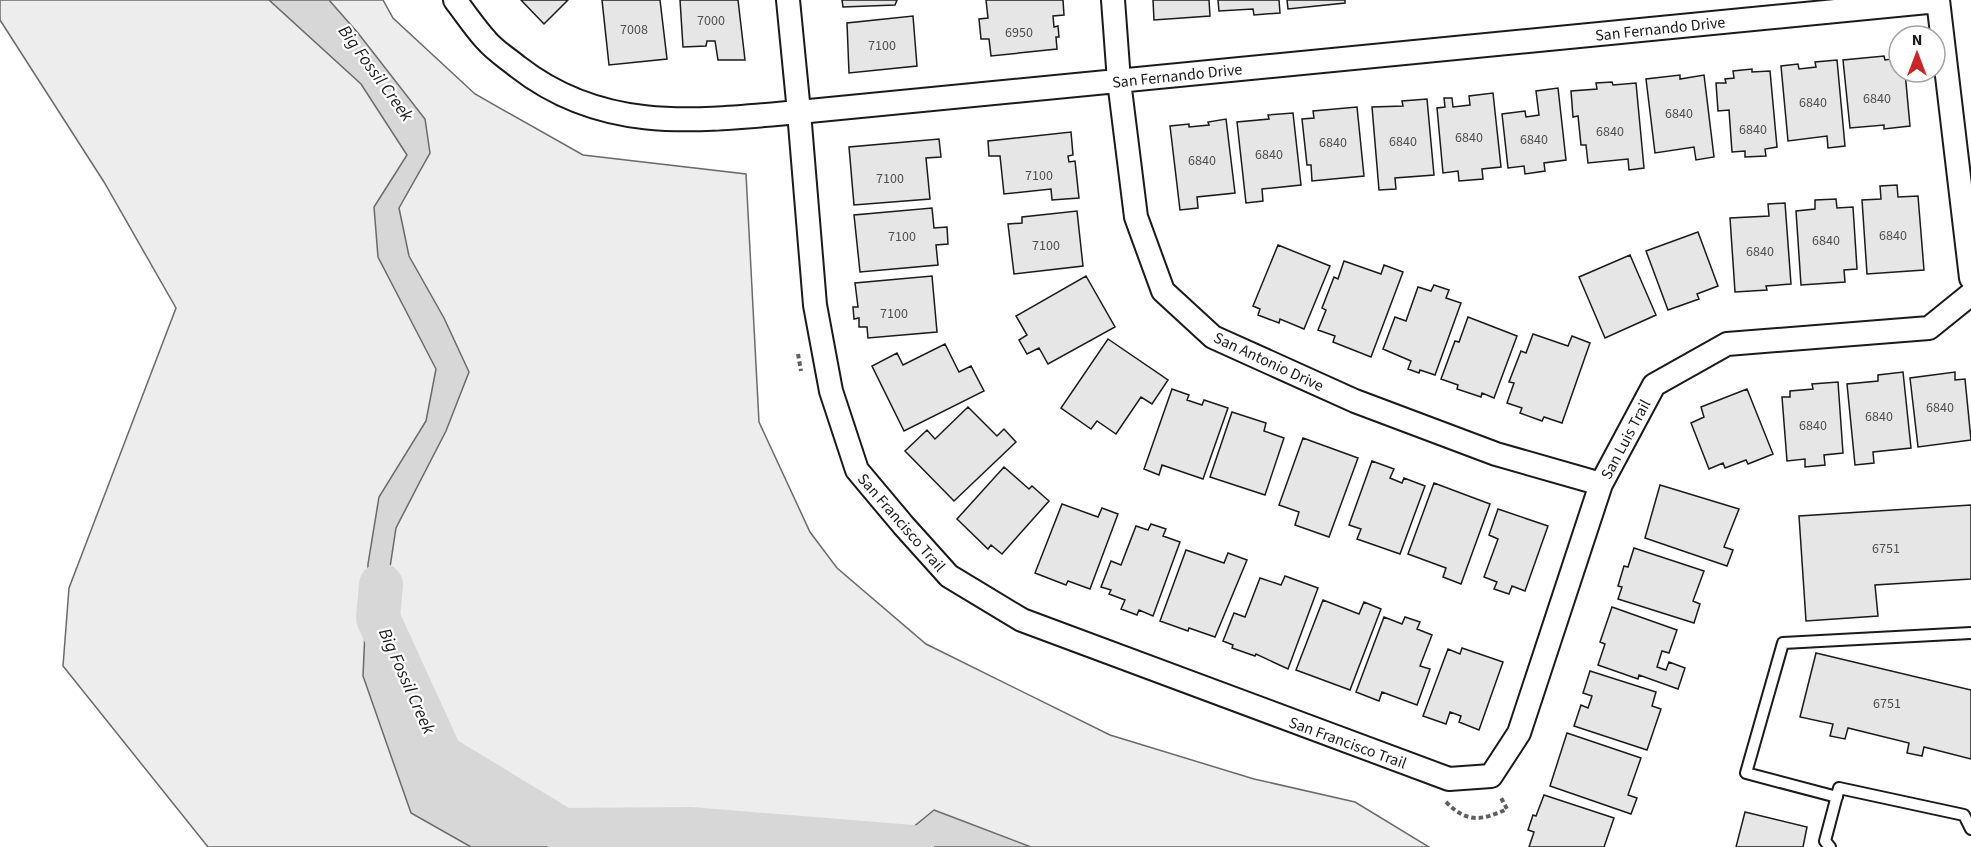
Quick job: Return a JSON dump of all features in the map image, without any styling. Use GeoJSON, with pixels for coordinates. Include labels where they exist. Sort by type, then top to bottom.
{"type":"FeatureCollection","features":[{"type":"Feature","properties":{"kind":"street","name":"San Fernando Drive"},"geometry":{"type":"LineString","coordinates":[[456,0],[487,42],[534,80],[570,98],[613,113],[675,121],[800,112],[1938,1]]}},
{"type":"Feature","properties":{"kind":"street","name":"San Francisco Trail"},"geometry":{"type":"LineString","coordinates":[[788,0],[800,112],[815,305],[831,391],[857,470],[949,576],[1022,620],[1449,779],[1491,776]]}},
{"type":"Feature","properties":{"kind":"street","name":"San Antonio Drive"},"geometry":{"type":"LineString","coordinates":[[1113,0],[1119,81],[1136,217],[1163,291],[1213,337],[1366,405],[1496,454],[1601,484]]}},
{"type":"Feature","properties":{"kind":"street"},"geometry":{"type":"LineString","coordinates":[[1938,1],[1971,278]]}},
{"type":"Feature","properties":{"kind":"street","name":"San Luis Trail"},"geometry":{"type":"LineString","coordinates":[[1491,776],[1519,733],[1601,484],[1654,384],[1727,344],[1929,328],[1971,294]]}},
{"type":"Feature","properties":{"kind":"lane"},"geometry":{"type":"LineString","coordinates":[[1837,797],[1746,773],[1783,643],[1971,633]]}},
{"type":"Feature","properties":{"kind":"lane"},"geometry":{"type":"LineString","coordinates":[[1830,847],[1825,841],[1839,788],[1964,815],[1971,829]]}},
{"type":"Feature","properties":{"kind":"path"},"geometry":{"type":"LineString","coordinates":[[797,344],[802,375]]}},
{"type":"Feature","properties":{"kind":"path"},"geometry":{"type":"LineString","coordinates":[[1436,798],[1446,801],[1456,811],[1472,819],[1491,817],[1507,808],[1491,776]]}},
{"type":"Feature","properties":{"kind":"shaded area"},"geometry":{"type":"Polygon","coordinates":[[[0,0],[383,0],[393,18],[475,94],[583,155],[746,174],[759,422],[810,532],[837,568],[926,644],[1110,735],[1254,779],[1355,802],[1429,847],[208,847],[63,666],[69,588],[176,308],[104,182],[0,20],[0,0]]]}},
{"type":"Feature","properties":{"kind":"water"},"geometry":{"type":"Polygon","coordinates":[[[269,0],[329,0],[358,33],[425,119],[430,153],[399,208],[409,256],[444,318],[469,372],[446,431],[396,528],[387,587],[391,685],[439,764],[510,816],[579,847],[471,847],[411,813],[363,676],[368,564],[379,497],[426,421],[436,369],[378,257],[374,207],[407,155],[361,84],[269,0]]]}},
{"type":"Feature","properties":{"kind":"water"},"geometry":{"type":"Polygon","coordinates":[[[934,810],[1031,847],[812,847],[901,837],[934,810]]]}},
{"type":"Feature","properties":{"kind":"building"},"geometry":{"type":"Polygon","coordinates":[[[521,0],[568,0],[544,24],[521,0]]]}},
{"type":"Feature","properties":{"kind":"building"},"geometry":{"type":"Polygon","coordinates":[[[602,0],[660,0],[667,59],[609,65],[602,0]]]}},
{"type":"Feature","properties":{"kind":"building"},"geometry":{"type":"Polygon","coordinates":[[[680,0],[738,0],[745,60],[718,60],[715,41],[707,41],[706,46],[683,47],[680,0]]]}},
{"type":"Feature","properties":{"kind":"building"},"geometry":{"type":"Polygon","coordinates":[[[842,0],[897,0],[895,5],[843,7],[842,0]]]}},
{"type":"Feature","properties":{"kind":"building"},"geometry":{"type":"Polygon","coordinates":[[[986,0],[1063,0],[1064,15],[1053,16],[1054,27],[1058,26],[1057,49],[991,56],[989,39],[981,39],[979,19],[988,18],[986,0]]]}},
{"type":"Feature","properties":{"kind":"building"},"geometry":{"type":"Polygon","coordinates":[[[1153,0],[1209,0],[1210,16],[1154,20],[1153,0]]]}},
{"type":"Feature","properties":{"kind":"building"},"geometry":{"type":"Polygon","coordinates":[[[1218,0],[1279,0],[1280,13],[1254,15],[1253,9],[1219,11],[1218,0]]]}},
{"type":"Feature","properties":{"kind":"building"},"geometry":{"type":"Polygon","coordinates":[[[1287,0],[1345,0],[1345,3],[1288,9],[1287,0]]]}},
{"type":"Feature","properties":{"kind":"building"},"geometry":{"type":"Polygon","coordinates":[[[913,16],[917,66],[849,73],[847,23],[913,16]]]}},
{"type":"Feature","properties":{"kind":"building"},"geometry":{"type":"Polygon","coordinates":[[[1884,56],[1887,60],[1887,84],[1906,84],[1910,126],[1884,129],[1884,125],[1850,128],[1843,60],[1884,56]]]}},
{"type":"Feature","properties":{"kind":"building"},"geometry":{"type":"Polygon","coordinates":[[[1837,60],[1845,146],[1828,148],[1827,136],[1788,141],[1781,66],[1798,64],[1799,69],[1816,67],[1815,62],[1837,60]]]}},
{"type":"Feature","properties":{"kind":"building"},"geometry":{"type":"Polygon","coordinates":[[[1752,69],[1752,72],[1770,71],[1777,147],[1765,149],[1766,156],[1745,157],[1745,151],[1732,152],[1729,110],[1718,111],[1716,83],[1726,83],[1725,79],[1734,78],[1733,71],[1752,69]]]}},
{"type":"Feature","properties":{"kind":"building"},"geometry":{"type":"Polygon","coordinates":[[[1680,75],[1680,79],[1704,75],[1714,157],[1696,160],[1694,147],[1655,153],[1646,79],[1680,75]]]}},
{"type":"Feature","properties":{"kind":"building"},"geometry":{"type":"Polygon","coordinates":[[[1612,82],[1613,85],[1636,83],[1644,168],[1629,170],[1628,159],[1588,163],[1586,145],[1581,145],[1578,116],[1573,117],[1571,91],[1597,89],[1596,83],[1612,82]]]}},
{"type":"Feature","properties":{"kind":"building"},"geometry":{"type":"Polygon","coordinates":[[[1558,88],[1566,160],[1544,163],[1545,171],[1525,174],[1524,166],[1508,168],[1502,114],[1525,111],[1526,117],[1539,115],[1536,91],[1558,88]]]}},
{"type":"Feature","properties":{"kind":"building"},"geometry":{"type":"Polygon","coordinates":[[[1493,93],[1501,167],[1482,169],[1483,179],[1459,181],[1458,171],[1443,173],[1437,108],[1445,107],[1444,98],[1452,98],[1453,107],[1470,105],[1469,96],[1493,93]]]}},
{"type":"Feature","properties":{"kind":"building"},"geometry":{"type":"Polygon","coordinates":[[[1427,99],[1434,175],[1395,178],[1396,189],[1379,190],[1372,107],[1403,106],[1402,101],[1427,99]]]}},
{"type":"Feature","properties":{"kind":"building"},"geometry":{"type":"Polygon","coordinates":[[[1357,107],[1364,176],[1312,181],[1311,165],[1307,165],[1302,119],[1314,118],[1313,111],[1357,107]]]}},
{"type":"Feature","properties":{"kind":"building"},"geometry":{"type":"Polygon","coordinates":[[[1293,113],[1301,185],[1262,189],[1263,201],[1246,203],[1237,122],[1269,119],[1268,115],[1293,113]]]}},
{"type":"Feature","properties":{"kind":"building"},"geometry":{"type":"Polygon","coordinates":[[[1226,119],[1235,193],[1197,197],[1198,208],[1180,210],[1170,126],[1209,125],[1208,122],[1226,119]]]}},
{"type":"Feature","properties":{"kind":"building"},"geometry":{"type":"Polygon","coordinates":[[[1071,132],[1073,155],[1068,156],[1069,162],[1075,161],[1079,198],[1052,200],[1051,189],[1004,194],[1000,156],[989,156],[988,141],[1071,132]]]}},
{"type":"Feature","properties":{"kind":"building"},"geometry":{"type":"Polygon","coordinates":[[[939,139],[941,157],[926,158],[930,199],[854,205],[849,147],[939,139]]]}},
{"type":"Feature","properties":{"kind":"building"},"geometry":{"type":"Polygon","coordinates":[[[1897,185],[1898,197],[1918,196],[1924,270],[1867,274],[1862,200],[1881,199],[1880,186],[1897,185]]]}},
{"type":"Feature","properties":{"kind":"building"},"geometry":{"type":"Polygon","coordinates":[[[1836,199],[1837,208],[1853,207],[1857,269],[1844,270],[1845,282],[1801,285],[1796,211],[1815,209],[1815,200],[1836,199]]]}},
{"type":"Feature","properties":{"kind":"building"},"geometry":{"type":"Polygon","coordinates":[[[1785,203],[1791,284],[1766,286],[1767,290],[1735,292],[1730,218],[1769,216],[1768,204],[1785,203]]]}},
{"type":"Feature","properties":{"kind":"building"},"geometry":{"type":"Polygon","coordinates":[[[932,208],[934,228],[947,227],[948,244],[936,245],[938,265],[860,272],[854,215],[932,208]]]}},
{"type":"Feature","properties":{"kind":"building"},"geometry":{"type":"Polygon","coordinates":[[[1077,211],[1083,266],[1014,274],[1008,224],[1022,223],[1022,217],[1077,211]]]}},
{"type":"Feature","properties":{"kind":"building"},"geometry":{"type":"Polygon","coordinates":[[[1698,232],[1718,286],[1697,294],[1699,299],[1668,310],[1646,251],[1698,232]]]}},
{"type":"Feature","properties":{"kind":"building"},"geometry":{"type":"Polygon","coordinates":[[[1278,245],[1330,266],[1304,329],[1280,319],[1279,323],[1258,315],[1260,309],[1253,306],[1278,245]]]}},
{"type":"Feature","properties":{"kind":"building"},"geometry":{"type":"Polygon","coordinates":[[[1630,255],[1656,315],[1605,338],[1579,277],[1630,255]]]}},
{"type":"Feature","properties":{"kind":"building"},"geometry":{"type":"Polygon","coordinates":[[[1344,261],[1381,274],[1384,265],[1403,272],[1371,357],[1333,342],[1335,336],[1318,330],[1326,310],[1322,308],[1334,277],[1338,279],[1344,261]]]}},
{"type":"Feature","properties":{"kind":"building"},"geometry":{"type":"Polygon","coordinates":[[[932,276],[937,332],[868,338],[867,327],[859,327],[859,318],[854,319],[853,307],[858,307],[855,283],[932,276]]]}},
{"type":"Feature","properties":{"kind":"building"},"geometry":{"type":"Polygon","coordinates":[[[1086,276],[1115,327],[1048,364],[1039,348],[1027,354],[1019,340],[1027,335],[1016,316],[1086,276]]]}},
{"type":"Feature","properties":{"kind":"building"},"geometry":{"type":"Polygon","coordinates":[[[1434,285],[1449,290],[1446,298],[1461,303],[1435,375],[1408,369],[1411,361],[1383,349],[1395,317],[1406,321],[1418,287],[1431,291],[1434,285]]]}},
{"type":"Feature","properties":{"kind":"building"},"geometry":{"type":"Polygon","coordinates":[[[1468,317],[1517,336],[1494,398],[1482,393],[1481,397],[1457,389],[1458,385],[1441,379],[1455,341],[1459,342],[1468,317]]]}},
{"type":"Feature","properties":{"kind":"building"},"geometry":{"type":"Polygon","coordinates":[[[1533,334],[1568,346],[1572,336],[1590,343],[1562,423],[1544,417],[1542,421],[1520,413],[1522,408],[1507,403],[1514,383],[1509,382],[1521,351],[1526,353],[1533,334]]]}},
{"type":"Feature","properties":{"kind":"building"},"geometry":{"type":"Polygon","coordinates":[[[1108,339],[1168,380],[1152,404],[1141,397],[1116,434],[1097,421],[1091,429],[1061,408],[1108,339]]]}},
{"type":"Feature","properties":{"kind":"building"},"geometry":{"type":"Polygon","coordinates":[[[945,344],[959,372],[971,366],[984,391],[904,431],[872,366],[897,353],[903,365],[945,344]]]}},
{"type":"Feature","properties":{"kind":"building"},"geometry":{"type":"Polygon","coordinates":[[[1903,372],[1911,448],[1873,452],[1874,463],[1855,465],[1847,384],[1878,381],[1878,375],[1903,372]]]}},
{"type":"Feature","properties":{"kind":"building"},"geometry":{"type":"Polygon","coordinates":[[[1955,372],[1955,380],[1965,379],[1971,440],[1918,447],[1910,378],[1955,372]]]}},
{"type":"Feature","properties":{"kind":"building"},"geometry":{"type":"Polygon","coordinates":[[[1838,382],[1843,453],[1824,455],[1825,465],[1805,467],[1805,459],[1787,461],[1782,397],[1790,397],[1790,391],[1813,389],[1812,384],[1838,382]]]}},
{"type":"Feature","properties":{"kind":"building"},"geometry":{"type":"Polygon","coordinates":[[[1172,389],[1189,395],[1187,400],[1202,405],[1204,400],[1228,408],[1203,479],[1162,465],[1159,475],[1144,469],[1172,389]]]}},
{"type":"Feature","properties":{"kind":"building"},"geometry":{"type":"Polygon","coordinates":[[[1747,389],[1773,454],[1748,464],[1746,460],[1725,468],[1723,463],[1709,469],[1691,423],[1704,417],[1701,407],[1747,389]]]}},
{"type":"Feature","properties":{"kind":"building"},"geometry":{"type":"Polygon","coordinates":[[[968,407],[997,436],[1004,429],[1016,442],[954,501],[905,451],[927,430],[935,439],[968,407]]]}},
{"type":"Feature","properties":{"kind":"building"},"geometry":{"type":"Polygon","coordinates":[[[1232,412],[1266,423],[1264,431],[1284,438],[1265,495],[1210,477],[1232,412]]]}},
{"type":"Feature","properties":{"kind":"building"},"geometry":{"type":"Polygon","coordinates":[[[1303,438],[1358,458],[1329,537],[1295,525],[1299,512],[1279,505],[1303,438]]]}},
{"type":"Feature","properties":{"kind":"building"},"geometry":{"type":"Polygon","coordinates":[[[1372,461],[1394,469],[1390,478],[1402,483],[1404,478],[1425,486],[1400,554],[1357,539],[1361,529],[1349,525],[1372,461]]]}},
{"type":"Feature","properties":{"kind":"building"},"geometry":{"type":"Polygon","coordinates":[[[1004,467],[1029,489],[1032,486],[1049,501],[1002,554],[991,545],[988,549],[957,519],[1004,467]]]}},
{"type":"Feature","properties":{"kind":"building"},"geometry":{"type":"Polygon","coordinates":[[[1434,483],[1490,504],[1461,584],[1443,577],[1446,568],[1408,554],[1434,483]]]}},
{"type":"Feature","properties":{"kind":"building"},"geometry":{"type":"Polygon","coordinates":[[[1660,485],[1739,509],[1724,547],[1733,550],[1727,566],[1645,538],[1660,485]]]}},
{"type":"Feature","properties":{"kind":"building"},"geometry":{"type":"Polygon","coordinates":[[[1062,504],[1098,517],[1102,508],[1118,514],[1090,589],[1068,581],[1066,585],[1035,573],[1062,504]]]}},
{"type":"Feature","properties":{"kind":"building"},"geometry":{"type":"Polygon","coordinates":[[[1971,505],[1971,579],[1875,585],[1878,616],[1806,621],[1799,516],[1971,505]]]}},
{"type":"Feature","properties":{"kind":"building"},"geometry":{"type":"Polygon","coordinates":[[[1498,509],[1548,526],[1525,591],[1512,586],[1509,594],[1494,589],[1497,582],[1484,577],[1498,539],[1489,535],[1498,509]]]}},
{"type":"Feature","properties":{"kind":"building"},"geometry":{"type":"Polygon","coordinates":[[[1151,524],[1166,529],[1163,536],[1180,542],[1153,616],[1139,610],[1137,615],[1121,609],[1125,600],[1109,594],[1111,590],[1101,587],[1111,561],[1121,565],[1136,526],[1148,530],[1151,524]]]}},
{"type":"Feature","properties":{"kind":"building"},"geometry":{"type":"Polygon","coordinates":[[[1634,548],[1704,571],[1693,601],[1700,604],[1694,623],[1618,599],[1622,587],[1618,586],[1624,566],[1628,567],[1634,548]]]}},
{"type":"Feature","properties":{"kind":"building"},"geometry":{"type":"Polygon","coordinates":[[[1186,550],[1224,563],[1228,553],[1247,560],[1215,637],[1160,621],[1186,550]]]}},
{"type":"Feature","properties":{"kind":"building"},"geometry":{"type":"Polygon","coordinates":[[[1285,576],[1318,588],[1288,669],[1256,654],[1255,656],[1232,648],[1233,645],[1223,641],[1234,613],[1245,617],[1260,578],[1281,585],[1285,576]]]}},
{"type":"Feature","properties":{"kind":"building"},"geometry":{"type":"Polygon","coordinates":[[[1323,600],[1359,614],[1364,602],[1381,609],[1350,690],[1296,670],[1323,600]]]}},
{"type":"Feature","properties":{"kind":"building"},"geometry":{"type":"Polygon","coordinates":[[[1612,607],[1677,630],[1669,653],[1662,651],[1657,667],[1666,670],[1669,662],[1685,668],[1678,689],[1639,675],[1638,679],[1598,665],[1605,644],[1600,642],[1612,607]]]}},
{"type":"Feature","properties":{"kind":"building"},"geometry":{"type":"Polygon","coordinates":[[[1384,617],[1402,624],[1405,617],[1420,622],[1417,629],[1432,635],[1420,666],[1430,669],[1417,705],[1382,692],[1379,701],[1356,692],[1384,617]]]}},
{"type":"Feature","properties":{"kind":"building"},"geometry":{"type":"Polygon","coordinates":[[[1462,648],[1503,662],[1479,730],[1459,722],[1461,716],[1450,712],[1446,724],[1423,716],[1448,649],[1460,654],[1462,648]]]}},
{"type":"Feature","properties":{"kind":"building"},"geometry":{"type":"Polygon","coordinates":[[[1816,653],[1971,690],[1971,759],[1924,747],[1922,756],[1907,753],[1909,743],[1848,728],[1845,739],[1830,736],[1833,724],[1800,717],[1816,653]]]}},
{"type":"Feature","properties":{"kind":"building"},"geometry":{"type":"Polygon","coordinates":[[[1590,671],[1656,692],[1652,706],[1661,709],[1647,750],[1574,726],[1581,705],[1588,708],[1592,696],[1583,693],[1590,671]]]}},
{"type":"Feature","properties":{"kind":"building"},"geometry":{"type":"Polygon","coordinates":[[[1567,733],[1641,758],[1628,795],[1637,798],[1631,814],[1550,786],[1567,733]]]}},
{"type":"Feature","properties":{"kind":"building"},"geometry":{"type":"Polygon","coordinates":[[[1544,795],[1614,818],[1604,847],[1529,847],[1534,832],[1528,830],[1544,795]]]}},
{"type":"Feature","properties":{"kind":"building"},"geometry":{"type":"Polygon","coordinates":[[[1745,812],[1807,827],[1803,847],[1736,847],[1745,812]]]}},
{"type":"Feature","properties":{"kind":"waterway","name":"Big Fossil Creek"},"geometry":{"type":"LineString","coordinates":[[381,585],[378,618],[441,756],[563,830],[690,829],[912,847]]}}]}
